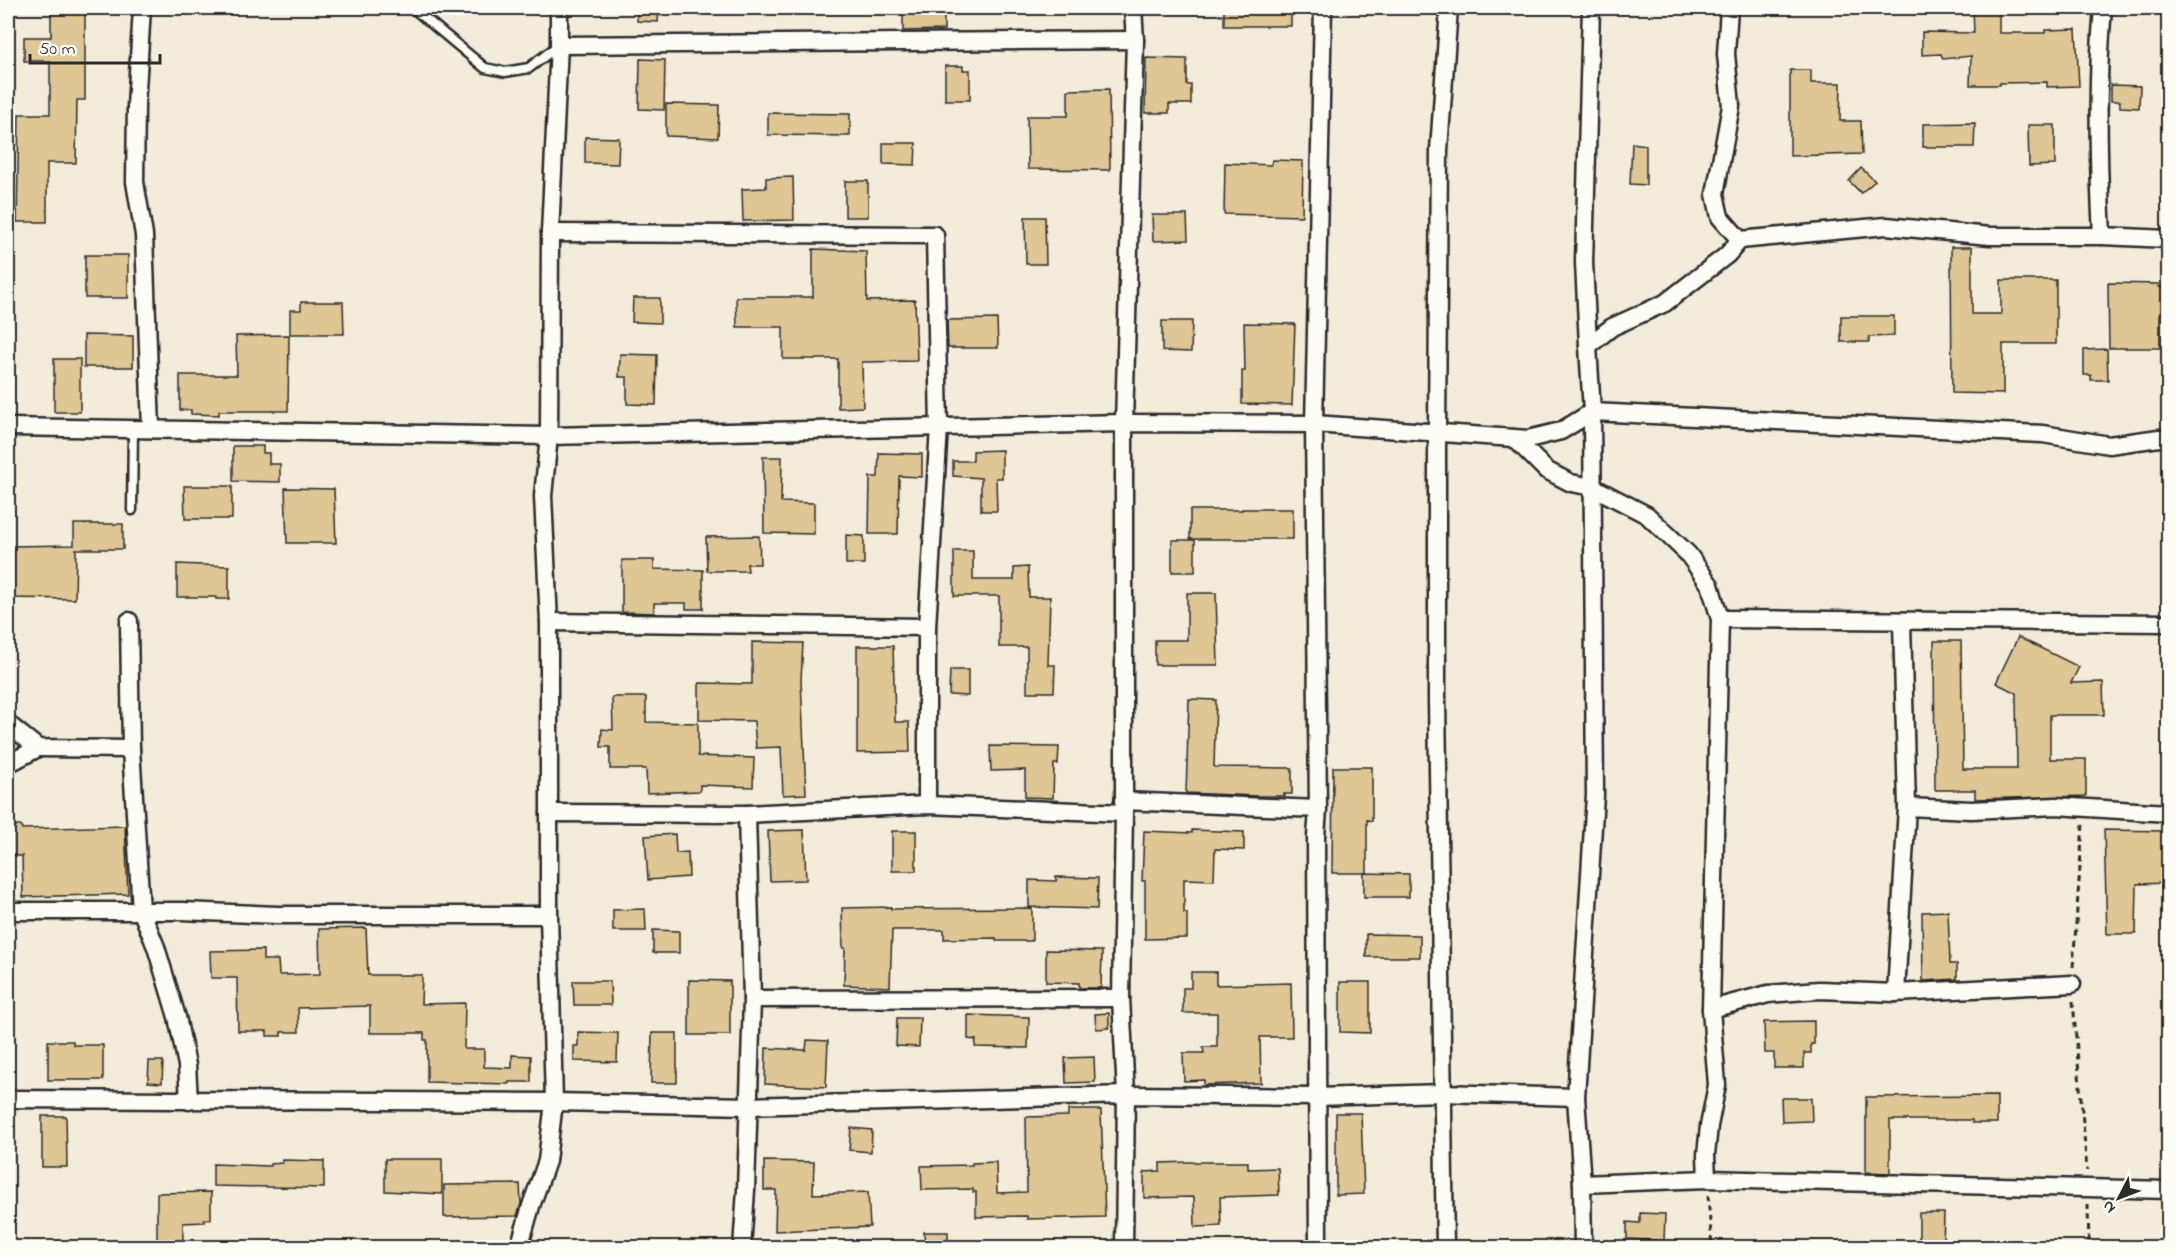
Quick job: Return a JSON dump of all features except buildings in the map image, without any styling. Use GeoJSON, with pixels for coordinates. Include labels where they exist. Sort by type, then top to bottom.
{"type":"FeatureCollection","features":[{"type":"Feature","properties":{"kind":"street"},"geometry":{"type":"LineString","coordinates":[[142,8],[136,106],[135,182],[144,235],[151,429]]}},
{"type":"Feature","properties":{"kind":"street"},"geometry":{"type":"LineString","coordinates":[[521,1248],[531,1206],[547,1161],[554,1102],[549,915],[549,622],[543,496],[549,436],[550,233],[560,45],[559,8]]}},
{"type":"Feature","properties":{"kind":"street"},"geometry":{"type":"LineString","coordinates":[[1124,1248],[1126,1095],[1121,998],[1124,807],[1124,423],[1135,40],[1133,8]]}},
{"type":"Feature","properties":{"kind":"street"},"geometry":{"type":"LineString","coordinates":[[1318,1248],[1316,837],[1318,809],[1314,424],[1323,8]]}},
{"type":"Feature","properties":{"kind":"street"},"geometry":{"type":"LineString","coordinates":[[1445,1248],[1437,700],[1437,433],[1439,150],[1449,8]]}},
{"type":"Feature","properties":{"kind":"street"},"geometry":{"type":"LineString","coordinates":[[1583,1248],[1582,1184],[1576,1097],[1595,795],[1593,412],[1584,262],[1591,8]]}},
{"type":"Feature","properties":{"kind":"street"},"geometry":{"type":"LineString","coordinates":[[1729,8],[1726,54],[1731,106],[1715,194],[1720,217],[1740,240]]}},
{"type":"Feature","properties":{"kind":"street"},"geometry":{"type":"LineString","coordinates":[[2102,236],[2099,168],[2100,47],[2103,8]]}},
{"type":"Feature","properties":{"kind":"street"},"geometry":{"type":"LineString","coordinates":[[560,45],[1135,40]]}},
{"type":"Feature","properties":{"kind":"street"},"geometry":{"type":"LineString","coordinates":[[1588,346],[1612,327],[1665,303],[1727,255],[1740,240],[1886,226],[1990,236],[2102,236],[2169,239]]}},
{"type":"Feature","properties":{"kind":"street"},"geometry":{"type":"LineString","coordinates":[[550,233],[936,235],[939,427],[927,627],[927,805]]}},
{"type":"Feature","properties":{"kind":"street"},"geometry":{"type":"LineString","coordinates":[[8,427],[549,436],[1124,423],[1314,424],[1528,439],[1561,431],[1593,412],[2043,434],[2109,445],[2159,438],[2169,439]]}},
{"type":"Feature","properties":{"kind":"street"},"geometry":{"type":"LineString","coordinates":[[1514,438],[1546,470],[1571,483],[1593,487],[1647,515],[1688,555],[1710,585],[1720,619],[1711,1009],[1717,1085],[1709,1126],[1706,1155],[1707,1179]]}},
{"type":"Feature","properties":{"kind":"street"},"geometry":{"type":"LineString","coordinates":[[1720,619],[2169,623]]}},
{"type":"Feature","properties":{"kind":"street"},"geometry":{"type":"LineString","coordinates":[[129,621],[131,749],[141,910],[156,947],[177,1017],[187,1065],[189,1101]]}},
{"type":"Feature","properties":{"kind":"street"},"geometry":{"type":"LineString","coordinates":[[549,622],[927,627]]}},
{"type":"Feature","properties":{"kind":"street"},"geometry":{"type":"LineString","coordinates":[[1896,993],[1906,807],[1902,622]]}},
{"type":"Feature","properties":{"kind":"street"},"geometry":{"type":"LineString","coordinates":[[8,724],[39,748]]}},
{"type":"Feature","properties":{"kind":"street"},"geometry":{"type":"LineString","coordinates":[[8,764],[39,748],[131,749]]}},
{"type":"Feature","properties":{"kind":"street"},"geometry":{"type":"LineString","coordinates":[[549,813],[747,814],[927,805],[1318,809]]}},
{"type":"Feature","properties":{"kind":"street"},"geometry":{"type":"LineString","coordinates":[[1906,807],[1971,810],[2056,806],[2169,813]]}},
{"type":"Feature","properties":{"kind":"street"},"geometry":{"type":"LineString","coordinates":[[742,1248],[752,999],[747,814]]}},
{"type":"Feature","properties":{"kind":"street"},"geometry":{"type":"LineString","coordinates":[[8,911],[141,910],[278,915],[549,915]]}},
{"type":"Feature","properties":{"kind":"street"},"geometry":{"type":"LineString","coordinates":[[1711,1009],[1768,994],[1819,990],[1896,993],[2072,984]]}},
{"type":"Feature","properties":{"kind":"street"},"geometry":{"type":"LineString","coordinates":[[752,999],[1121,998]]}},
{"type":"Feature","properties":{"kind":"street"},"geometry":{"type":"LineString","coordinates":[[8,1099],[554,1102],[749,1106],[1126,1095],[1317,1097],[1442,1093],[1576,1097]]}},
{"type":"Feature","properties":{"kind":"street"},"geometry":{"type":"LineString","coordinates":[[1582,1184],[1707,1179],[2169,1190]]}},
{"type":"Feature","properties":{"kind":"lane"},"geometry":{"type":"LineString","coordinates":[[414,8],[485,68],[505,72],[529,68],[560,45]]}},
{"type":"Feature","properties":{"kind":"lane"},"geometry":{"type":"LineString","coordinates":[[132,510],[133,429]]}},
{"type":"Feature","properties":{"kind":"path"},"geometry":{"type":"LineString","coordinates":[[2084,808],[2072,984],[2088,1188],[2089,1248]]}},
{"type":"Feature","properties":{"kind":"path"},"geometry":{"type":"LineString","coordinates":[[1707,1179],[1712,1248]]}}]}
